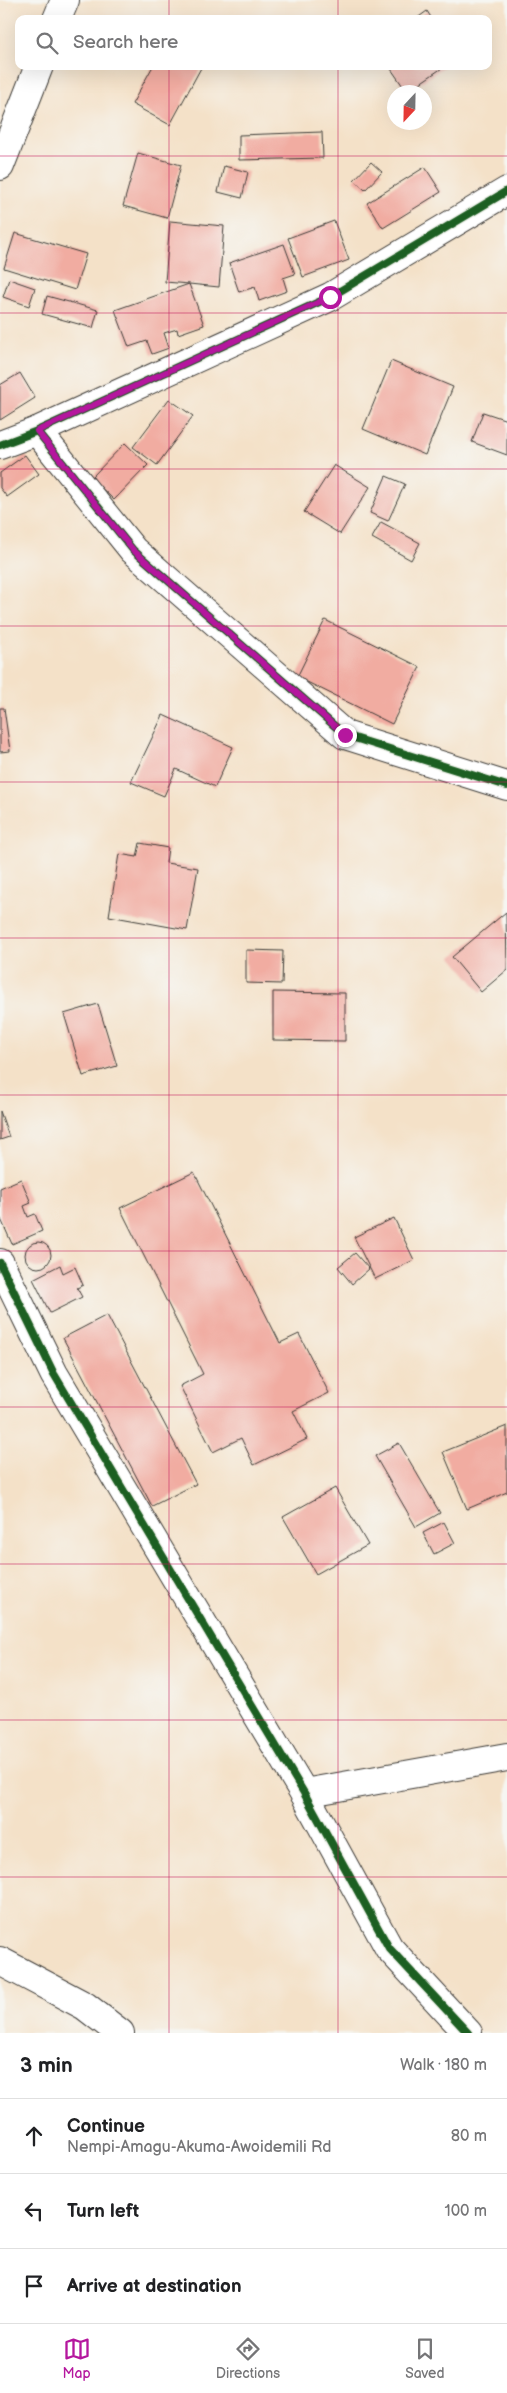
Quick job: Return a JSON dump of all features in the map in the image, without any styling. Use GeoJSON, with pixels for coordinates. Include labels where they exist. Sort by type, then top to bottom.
{"type":"FeatureCollection","features":[{"type":"Feature","properties":{"kind":"street"},"geometry":{"type":"LineString","coordinates":[[59,15],[65,0]]}},
{"type":"Feature","properties":{"kind":"street"},"geometry":{"type":"LineString","coordinates":[[0,166],[37,70]]}},
{"type":"Feature","properties":{"kind":"street"},"geometry":{"type":"LineString","coordinates":[[0,445],[37,431],[330,297],[507,191]]}},
{"type":"Feature","properties":{"kind":"street"},"geometry":{"type":"LineString","coordinates":[[37,431],[133,550],[345,735],[507,786]]}},
{"type":"Feature","properties":{"kind":"street"},"geometry":{"type":"LineString","coordinates":[[0,1262],[54,1374],[304,1793],[389,1948],[468,2033]]}},
{"type":"Feature","properties":{"kind":"street"},"geometry":{"type":"LineString","coordinates":[[304,1793],[507,1757]]}},
{"type":"Feature","properties":{"kind":"street"},"geometry":{"type":"LineString","coordinates":[[0,1960],[85,2006],[120,2033]]}},
{"type":"Feature","properties":{"kind":"building"},"geometry":{"type":"Polygon","coordinates":[[[427,11],[430,15],[422,15],[427,11]]]}},
{"type":"Feature","properties":{"kind":"building"},"geometry":{"type":"Polygon","coordinates":[[[151,70],[200,70],[170,125],[132,104],[151,70]]]}},
{"type":"Feature","properties":{"kind":"building"},"geometry":{"type":"Polygon","coordinates":[[[392,70],[439,70],[417,85],[402,85],[392,70]]]}},
{"type":"Feature","properties":{"kind":"building"},"geometry":{"type":"Polygon","coordinates":[[[322,132],[323,158],[239,160],[239,135],[322,132]]]}},
{"type":"Feature","properties":{"kind":"building"},"geometry":{"type":"Polygon","coordinates":[[[138,153],[181,165],[167,218],[123,206],[138,153]]]}},
{"type":"Feature","properties":{"kind":"building"},"geometry":{"type":"Polygon","coordinates":[[[371,162],[382,172],[365,190],[354,180],[371,162]]]}},
{"type":"Feature","properties":{"kind":"building"},"geometry":{"type":"Polygon","coordinates":[[[224,166],[248,172],[242,198],[218,192],[224,166]]]}},
{"type":"Feature","properties":{"kind":"building"},"geometry":{"type":"Polygon","coordinates":[[[425,167],[441,192],[383,228],[367,203],[425,167]]]}},
{"type":"Feature","properties":{"kind":"building"},"geometry":{"type":"Polygon","coordinates":[[[170,221],[224,226],[219,287],[165,282],[170,221]]]}},
{"type":"Feature","properties":{"kind":"building"},"geometry":{"type":"Polygon","coordinates":[[[334,221],[349,260],[303,277],[288,238],[334,221]]]}},
{"type":"Feature","properties":{"kind":"building"},"geometry":{"type":"Polygon","coordinates":[[[15,233],[86,254],[75,290],[4,268],[15,233]]]}},
{"type":"Feature","properties":{"kind":"building"},"geometry":{"type":"Polygon","coordinates":[[[284,244],[295,274],[283,278],[287,291],[259,301],[255,287],[239,292],[229,263],[284,244]]]}},
{"type":"Feature","properties":{"kind":"building"},"geometry":{"type":"Polygon","coordinates":[[[9,279],[35,288],[29,306],[3,297],[9,279]]]}},
{"type":"Feature","properties":{"kind":"building"},"geometry":{"type":"Polygon","coordinates":[[[189,284],[204,325],[178,334],[177,329],[164,333],[169,348],[152,354],[147,341],[129,347],[115,310],[189,284]]]}},
{"type":"Feature","properties":{"kind":"building"},"geometry":{"type":"Polygon","coordinates":[[[47,296],[98,310],[93,328],[42,314],[47,296]]]}},
{"type":"Feature","properties":{"kind":"building"},"geometry":{"type":"Polygon","coordinates":[[[391,361],[453,387],[425,455],[363,429],[391,361]]]}},
{"type":"Feature","properties":{"kind":"building"},"geometry":{"type":"Polygon","coordinates":[[[20,373],[35,398],[0,420],[0,385],[20,373]]]}},
{"type":"Feature","properties":{"kind":"building"},"geometry":{"type":"Polygon","coordinates":[[[169,399],[193,416],[157,465],[133,447],[169,399]]]}},
{"type":"Feature","properties":{"kind":"building"},"geometry":{"type":"Polygon","coordinates":[[[483,412],[507,420],[507,455],[472,442],[483,412]]]}},
{"type":"Feature","properties":{"kind":"building"},"geometry":{"type":"Polygon","coordinates":[[[125,443],[148,465],[114,500],[91,478],[125,443]]]}},
{"type":"Feature","properties":{"kind":"building"},"geometry":{"type":"Polygon","coordinates":[[[25,455],[39,474],[7,497],[0,488],[0,473],[25,455]]]}},
{"type":"Feature","properties":{"kind":"building"},"geometry":{"type":"Polygon","coordinates":[[[334,465],[370,487],[340,534],[304,512],[334,465]]]}},
{"type":"Feature","properties":{"kind":"building"},"geometry":{"type":"Polygon","coordinates":[[[386,476],[405,484],[388,521],[370,513],[386,476]]]}},
{"type":"Feature","properties":{"kind":"building"},"geometry":{"type":"Polygon","coordinates":[[[381,522],[420,543],[411,560],[372,538],[381,522]]]}},
{"type":"Feature","properties":{"kind":"building"},"geometry":{"type":"Polygon","coordinates":[[[325,620],[420,667],[392,724],[297,677],[325,620]]]}},
{"type":"Feature","properties":{"kind":"building"},"geometry":{"type":"Polygon","coordinates":[[[0,708],[4,708],[10,751],[0,752],[0,708]]]}},
{"type":"Feature","properties":{"kind":"building"},"geometry":{"type":"Polygon","coordinates":[[[163,715],[233,747],[215,787],[176,769],[164,796],[131,782],[163,715]]]}},
{"type":"Feature","properties":{"kind":"building"},"geometry":{"type":"Polygon","coordinates":[[[140,843],[168,848],[166,863],[198,868],[187,930],[109,916],[119,854],[137,857],[140,843]]]}},
{"type":"Feature","properties":{"kind":"building"},"geometry":{"type":"Polygon","coordinates":[[[506,912],[507,970],[481,992],[452,957],[506,912]]]}},
{"type":"Feature","properties":{"kind":"building"},"geometry":{"type":"Polygon","coordinates":[[[246,950],[283,951],[282,984],[246,983],[246,950]]]}},
{"type":"Feature","properties":{"kind":"building"},"geometry":{"type":"Polygon","coordinates":[[[273,992],[345,993],[345,1041],[273,1040],[273,992]]]}},
{"type":"Feature","properties":{"kind":"building"},"geometry":{"type":"Polygon","coordinates":[[[98,1004],[117,1066],[83,1076],[64,1014],[98,1004]]]}},
{"type":"Feature","properties":{"kind":"building"},"geometry":{"type":"Polygon","coordinates":[[[0,1111],[9,1137],[0,1140],[0,1111]]]}},
{"type":"Feature","properties":{"kind":"building"},"geometry":{"type":"Polygon","coordinates":[[[194,1172],[280,1343],[299,1334],[329,1393],[293,1411],[307,1439],[254,1465],[241,1438],[213,1452],[180,1386],[203,1374],[120,1208],[194,1172]]]}},
{"type":"Feature","properties":{"kind":"building"},"geometry":{"type":"Polygon","coordinates":[[[21,1179],[31,1203],[24,1206],[28,1217],[35,1214],[42,1231],[12,1244],[0,1217],[0,1188],[21,1179]]]}},
{"type":"Feature","properties":{"kind":"building"},"geometry":{"type":"Polygon","coordinates":[[[394,1218],[414,1260],[375,1279],[354,1237],[394,1218]]]}},
{"type":"Feature","properties":{"kind":"building"},"geometry":{"type":"Polygon","coordinates":[[[38,1242],[47,1246],[51,1255],[47,1264],[38,1268],[29,1264],[25,1255],[29,1246],[38,1242]]]}},
{"type":"Feature","properties":{"kind":"building"},"geometry":{"type":"Polygon","coordinates":[[[355,1253],[369,1269],[352,1284],[338,1267],[355,1253]]]}},
{"type":"Feature","properties":{"kind":"building"},"geometry":{"type":"Polygon","coordinates":[[[60,1265],[63,1273],[75,1267],[83,1285],[77,1288],[82,1297],[50,1313],[33,1279],[60,1265]]]}},
{"type":"Feature","properties":{"kind":"building"},"geometry":{"type":"Polygon","coordinates":[[[107,1315],[196,1484],[152,1506],[63,1338],[107,1315]]]}},
{"type":"Feature","properties":{"kind":"building"},"geometry":{"type":"Polygon","coordinates":[[[507,1426],[507,1492],[467,1509],[443,1452],[507,1426]]]}},
{"type":"Feature","properties":{"kind":"building"},"geometry":{"type":"Polygon","coordinates":[[[399,1443],[440,1513],[416,1527],[375,1456],[399,1443]]]}},
{"type":"Feature","properties":{"kind":"building"},"geometry":{"type":"Polygon","coordinates":[[[335,1488],[368,1545],[316,1574],[283,1517],[335,1488]]]}},
{"type":"Feature","properties":{"kind":"building"},"geometry":{"type":"Polygon","coordinates":[[[444,1522],[455,1543],[434,1554],[423,1533],[444,1522]]]}},
{"type":"Feature","properties":{"kind":"cycle path"},"geometry":{"type":"LineString","coordinates":[[0,445],[37,431],[330,297],[507,191]]}},
{"type":"Feature","properties":{"kind":"cycle path"},"geometry":{"type":"LineString","coordinates":[[37,431],[133,550],[345,735],[507,786]]}},
{"type":"Feature","properties":{"kind":"cycle path"},"geometry":{"type":"LineString","coordinates":[[0,1263],[54,1374],[304,1793],[389,1948],[468,2033]]}},
{"type":"Feature","properties":{"kind":"route"},"geometry":{"type":"LineString","coordinates":[[330,297],[37,431],[133,550],[345,735]]}}]}
